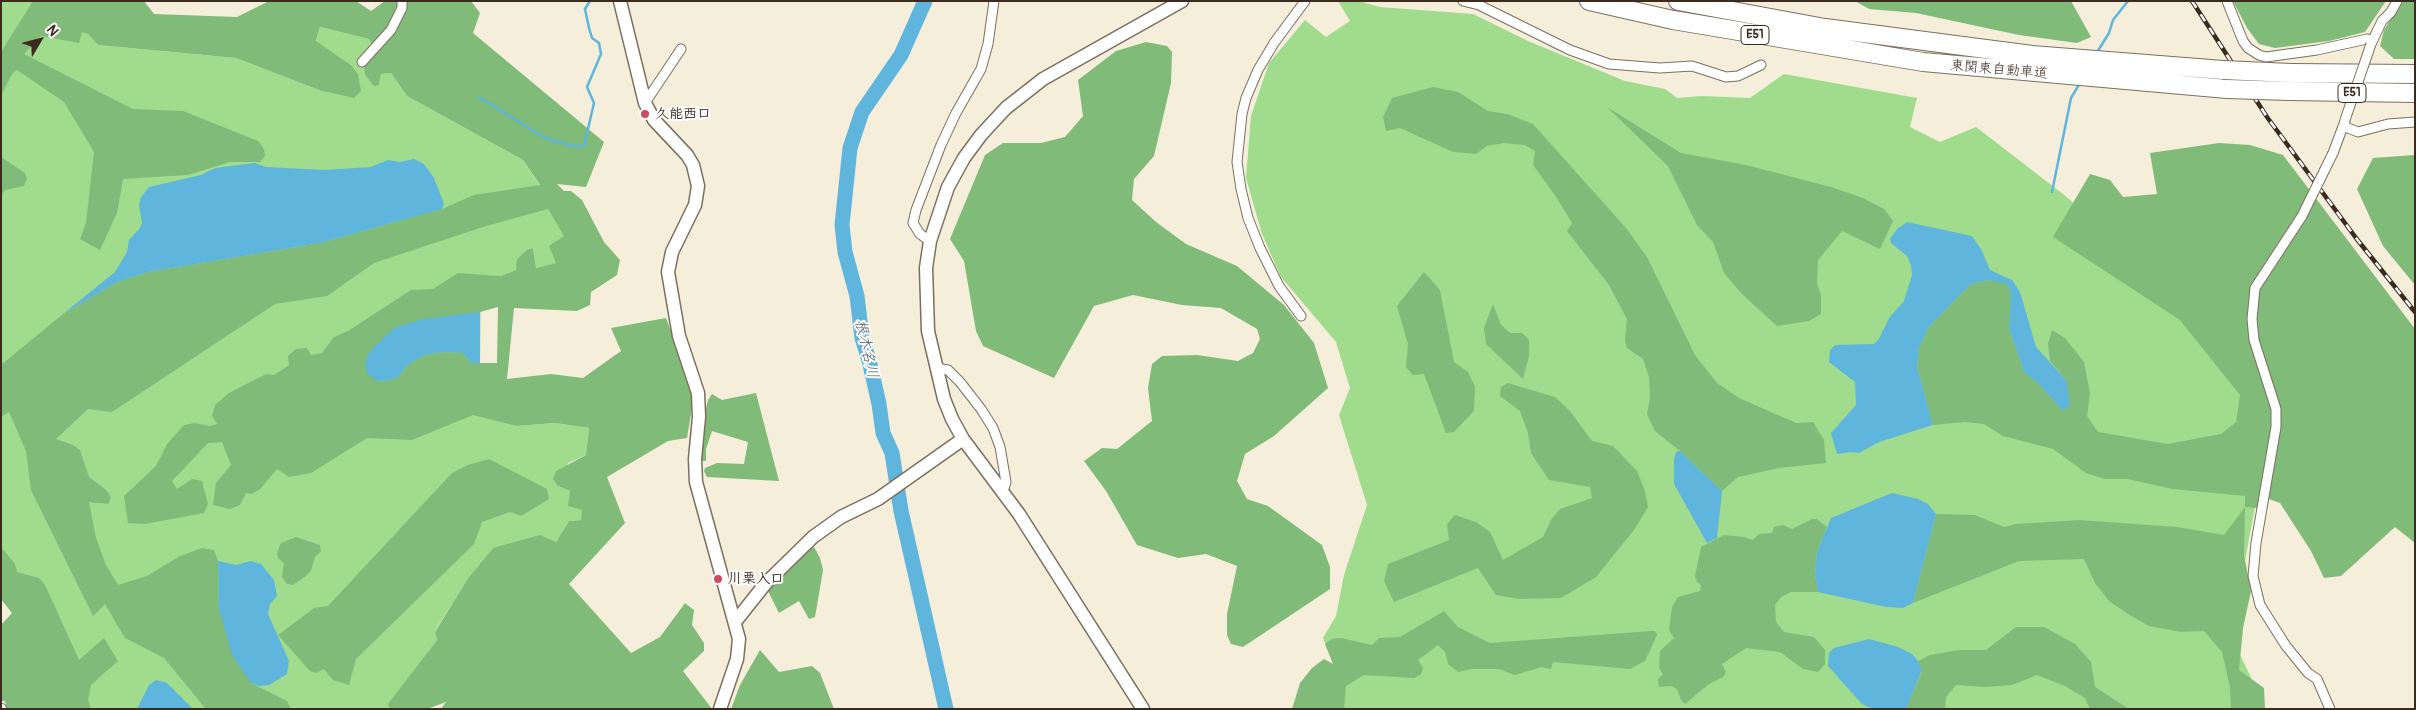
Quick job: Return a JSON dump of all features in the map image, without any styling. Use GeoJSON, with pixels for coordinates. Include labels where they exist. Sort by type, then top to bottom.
{"type":"FeatureCollection","features":[{"type":"Feature","properties":{"kind":"highway","name":"東関東自動車道"},"geometry":{"type":"LineString","coordinates":[[1589,1],[1673,20],[1923,62],[2178,76],[2223,70],[2291,73],[2415,74]]}},
{"type":"Feature","properties":{"kind":"highway","name":"東関東自動車道"},"geometry":{"type":"LineString","coordinates":[[1678,1],[1798,24],[2178,76],[2227,89],[2289,92],[2415,93]]}},
{"type":"Feature","properties":{"kind":"street"},"geometry":{"type":"LineString","coordinates":[[362,62],[391,30],[402,8],[402,1]]}},
{"type":"Feature","properties":{"kind":"street"},"geometry":{"type":"LineString","coordinates":[[620,1],[645,103],[654,120],[693,164],[698,186],[695,205],[672,252],[668,272],[679,336],[698,393],[699,417],[695,459],[696,482],[738,639],[737,659],[720,709]]}},
{"type":"Feature","properties":{"kind":"street"},"geometry":{"type":"LineString","coordinates":[[930,241],[920,234],[914,224],[916,210],[940,145],[981,68],[988,44],[994,1]]}},
{"type":"Feature","properties":{"kind":"street"},"geometry":{"type":"LineString","coordinates":[[1143,709],[1003,491],[964,439],[952,419],[944,399],[928,331],[926,268],[930,241],[948,187],[964,158],[981,135],[1006,108],[1043,79],[1182,1]]}},
{"type":"Feature","properties":{"kind":"street"},"geometry":{"type":"LineString","coordinates":[[1301,316],[1279,286],[1254,233],[1241,189],[1237,162],[1246,98],[1258,70],[1274,43],[1304,1]]}},
{"type":"Feature","properties":{"kind":"street"},"geometry":{"type":"LineString","coordinates":[[1463,1],[1479,5],[1570,50],[1609,64],[1660,68],[1692,66],[1726,77],[1738,76],[1761,65]]}},
{"type":"Feature","properties":{"kind":"street"},"geometry":{"type":"LineString","coordinates":[[2227,1],[2243,41],[2248,48],[2266,57],[2308,52],[2367,39],[2371,42]]}},
{"type":"Feature","properties":{"kind":"street"},"geometry":{"type":"LineString","coordinates":[[2330,709],[2316,679],[2308,673],[2286,646],[2260,605],[2253,576],[2256,544],[2276,427],[2276,409],[2254,340],[2252,319],[2255,288],[2302,216],[2333,153],[2371,42],[2382,21],[2391,12],[2397,1]]}},
{"type":"Feature","properties":{"kind":"street"},"geometry":{"type":"LineString","coordinates":[[645,103],[681,49]]}},
{"type":"Feature","properties":{"kind":"street"},"geometry":{"type":"LineString","coordinates":[[2344,123],[2358,132],[2388,124],[2415,122]]}},
{"type":"Feature","properties":{"kind":"street"},"geometry":{"type":"LineString","coordinates":[[937,368],[948,370],[960,382],[982,408],[993,428],[1000,447],[1006,482],[1003,491]]}},
{"type":"Feature","properties":{"kind":"street"},"geometry":{"type":"LineString","coordinates":[[735,622],[766,583],[813,537],[841,517],[863,508],[964,439]]}},
{"type":"Feature","properties":{"kind":"green space"},"geometry":{"type":"Polygon","coordinates":[[[1,1],[35,1],[88,34],[98,45],[236,58],[319,90],[351,65],[316,42],[320,27],[369,39],[374,50],[379,85],[381,74],[391,73],[407,96],[523,160],[540,186],[548,209],[565,236],[557,263],[536,268],[533,248],[516,270],[501,276],[481,275],[480,363],[473,414],[516,426],[555,423],[589,428],[586,455],[568,463],[558,486],[570,491],[583,510],[581,520],[569,521],[556,542],[493,548],[468,578],[435,631],[437,640],[389,704],[390,709],[65,709],[12,613],[1,599],[1,1]]]}},
{"type":"Feature","properties":{"kind":"green space"},"geometry":{"type":"Polygon","coordinates":[[[33,1],[144,1],[154,14],[237,17],[269,1],[356,1],[371,11],[385,1],[471,1],[480,13],[473,33],[604,142],[586,187],[557,184],[564,191],[571,191],[582,200],[604,242],[620,260],[617,275],[591,292],[590,305],[577,311],[514,308],[507,379],[551,374],[583,378],[621,351],[611,328],[666,318],[692,385],[693,402],[687,438],[668,441],[607,477],[625,523],[569,584],[631,653],[660,637],[685,603],[694,610],[692,625],[704,643],[704,651],[683,671],[712,709],[441,709],[446,702],[427,709],[390,709],[388,704],[437,640],[435,632],[468,578],[493,548],[540,535],[556,542],[569,521],[581,520],[582,510],[568,506],[570,491],[558,486],[553,479],[556,471],[586,455],[589,428],[555,423],[516,426],[473,415],[412,440],[367,438],[311,473],[289,477],[277,469],[260,489],[252,494],[246,493],[240,505],[230,509],[213,505],[216,483],[231,465],[222,442],[208,443],[172,481],[177,489],[192,479],[202,481],[208,504],[204,513],[145,524],[128,523],[124,496],[156,466],[167,444],[184,425],[194,423],[210,426],[217,424],[212,416],[215,405],[229,393],[266,374],[274,375],[289,365],[288,356],[296,349],[307,348],[311,355],[322,353],[334,337],[348,331],[411,290],[433,289],[458,273],[501,276],[516,270],[517,259],[527,250],[533,248],[536,268],[556,263],[549,246],[564,236],[548,209],[486,226],[374,263],[327,296],[275,304],[112,412],[88,409],[56,439],[73,445],[80,450],[89,477],[106,490],[111,497],[108,504],[89,502],[96,538],[106,565],[118,585],[147,576],[180,556],[202,548],[214,550],[218,561],[219,608],[251,683],[287,701],[291,709],[206,709],[164,658],[125,638],[105,604],[93,616],[31,490],[26,451],[9,412],[1,417],[1,365],[63,314],[117,282],[148,272],[320,243],[442,209],[474,195],[540,185],[523,160],[407,96],[391,73],[381,74],[379,85],[374,86],[365,75],[364,63],[374,50],[369,39],[320,27],[316,41],[351,65],[358,74],[361,91],[354,98],[319,90],[236,58],[98,45],[88,34],[82,32],[79,43],[41,36],[24,54],[133,109],[183,111],[258,141],[264,149],[265,156],[260,162],[230,162],[188,175],[123,179],[117,213],[100,250],[80,239],[86,223],[94,152],[64,102],[17,70],[12,74],[1,96],[1,52],[33,1]],[[498,307],[480,312],[377,381],[391,380],[400,376],[405,367],[424,355],[443,352],[463,353],[471,363],[497,363],[498,307]]]}},
{"type":"Feature","properties":{"kind":"green space"},"geometry":{"type":"Polygon","coordinates":[[[1338,1],[1358,1],[1380,7],[1473,14],[1528,41],[1625,81],[1665,89],[1677,98],[1702,96],[1750,98],[1784,74],[1917,98],[1910,127],[1940,142],[1976,127],[2063,194],[2222,328],[2245,391],[2260,480],[2231,636],[2259,694],[2261,709],[1340,709],[1340,680],[1323,638],[1336,616],[1344,575],[1367,505],[1339,415],[1350,388],[1336,342],[1281,277],[1262,234],[1246,178],[1251,116],[1269,63],[1305,20],[1326,37],[1350,21],[1338,1]]]}},
{"type":"Feature","properties":{"kind":"green space"},"geometry":{"type":"Polygon","coordinates":[[[1855,1],[2071,1],[2091,37],[2077,43],[2019,35],[1916,13],[1869,9],[1855,1]]]}},
{"type":"Feature","properties":{"kind":"green space"},"geometry":{"type":"Polygon","coordinates":[[[2233,1],[2386,1],[2365,32],[2329,41],[2275,48],[2259,44],[2247,28],[2233,1]]]}},
{"type":"Feature","properties":{"kind":"green space"},"geometry":{"type":"Polygon","coordinates":[[[2403,1],[2415,1],[2415,59],[2394,59],[2380,46],[2384,30],[2403,1]]]}},
{"type":"Feature","properties":{"kind":"green space"},"geometry":{"type":"Polygon","coordinates":[[[1146,42],[1167,46],[1172,52],[1171,83],[1154,156],[1134,179],[1132,200],[1156,222],[1186,244],[1237,266],[1284,305],[1314,343],[1328,388],[1274,436],[1245,454],[1237,481],[1247,499],[1268,506],[1322,545],[1330,567],[1330,589],[1243,647],[1231,644],[1227,635],[1227,614],[1237,566],[1206,554],[1178,558],[1137,545],[1106,491],[1084,461],[1102,448],[1117,449],[1152,421],[1148,388],[1152,364],[1162,356],[1197,355],[1238,361],[1253,353],[1260,339],[1257,329],[1221,308],[1182,305],[1133,295],[1094,306],[1054,378],[983,346],[976,331],[964,261],[950,239],[985,155],[1003,143],[1041,143],[1065,137],[1083,116],[1078,80],[1116,51],[1146,42]]]}},
{"type":"Feature","properties":{"kind":"green space"},"geometry":{"type":"Polygon","coordinates":[[[1433,87],[1458,92],[1488,111],[1507,114],[1533,124],[1626,228],[1647,257],[1695,355],[1717,383],[1739,398],[1796,423],[1813,422],[1824,440],[1826,463],[1779,468],[1738,477],[1722,491],[1680,451],[1655,431],[1647,414],[1650,398],[1649,377],[1643,359],[1627,348],[1625,340],[1627,319],[1609,285],[1567,231],[1572,223],[1557,198],[1533,165],[1535,151],[1525,145],[1504,143],[1487,146],[1476,154],[1453,152],[1400,128],[1386,131],[1383,117],[1392,98],[1433,87]]]}},
{"type":"Feature","properties":{"kind":"green space"},"geometry":{"type":"Polygon","coordinates":[[[1607,107],[1681,153],[1746,165],[1831,187],[1863,198],[1884,209],[1893,221],[1880,249],[1842,231],[1818,260],[1817,284],[1821,295],[1821,314],[1809,321],[1777,326],[1742,294],[1724,273],[1713,242],[1697,225],[1668,166],[1607,107]]]}},
{"type":"Feature","properties":{"kind":"green space"},"geometry":{"type":"Polygon","coordinates":[[[2219,143],[2250,145],[2283,155],[2415,329],[2415,543],[2395,527],[2341,576],[2324,578],[2311,551],[2280,503],[2269,499],[2258,508],[2245,507],[2245,496],[2173,489],[2127,479],[2105,479],[2086,473],[2053,449],[2003,436],[1984,424],[1965,422],[1933,425],[1917,367],[1919,348],[1928,328],[1971,284],[1988,280],[2007,284],[2012,293],[2009,328],[2024,372],[2037,382],[2063,411],[2066,380],[2050,361],[2048,344],[2052,330],[2065,338],[2084,362],[2090,393],[2087,416],[2098,432],[2168,444],[2221,434],[2236,422],[2240,395],[2180,320],[2053,237],[2090,174],[2110,180],[2123,197],[2157,194],[2150,153],[2219,143]]]}},
{"type":"Feature","properties":{"kind":"green space"},"geometry":{"type":"Polygon","coordinates":[[[2415,155],[2415,285],[2383,246],[2357,189],[2373,158],[2415,155]]]}},
{"type":"Feature","properties":{"kind":"green space"},"geometry":{"type":"Polygon","coordinates":[[[1,157],[25,173],[27,179],[24,186],[5,190],[1,197],[1,157]]]}},
{"type":"Feature","properties":{"kind":"green space"},"geometry":{"type":"Polygon","coordinates":[[[1424,272],[1440,290],[1454,362],[1468,372],[1475,387],[1474,411],[1454,432],[1446,433],[1424,374],[1413,375],[1406,367],[1408,344],[1397,306],[1424,272]]]}},
{"type":"Feature","properties":{"kind":"green space"},"geometry":{"type":"Polygon","coordinates":[[[1493,304],[1501,325],[1510,333],[1522,333],[1529,340],[1529,356],[1523,379],[1486,344],[1484,328],[1493,304]]]}},
{"type":"Feature","properties":{"kind":"green space"},"geometry":{"type":"Polygon","coordinates":[[[1508,383],[1555,397],[1570,411],[1592,441],[1613,446],[1637,471],[1645,491],[1648,507],[1634,530],[1596,577],[1561,598],[1519,599],[1496,595],[1478,568],[1394,602],[1384,581],[1388,564],[1449,540],[1447,524],[1455,515],[1476,522],[1490,532],[1503,560],[1543,537],[1551,520],[1560,509],[1592,498],[1590,487],[1549,480],[1531,453],[1528,433],[1520,411],[1500,396],[1501,387],[1508,383]]]}},
{"type":"Feature","properties":{"kind":"green space"},"geometry":{"type":"Polygon","coordinates":[[[756,393],[779,481],[707,477],[704,471],[705,468],[717,463],[744,464],[748,442],[712,431],[706,449],[706,461],[701,461],[699,439],[708,400],[712,394],[722,400],[756,393]]]}},
{"type":"Feature","properties":{"kind":"green space"},"geometry":{"type":"Polygon","coordinates":[[[489,459],[547,489],[549,499],[521,516],[510,512],[482,522],[474,544],[356,659],[349,685],[333,680],[324,669],[316,673],[310,671],[278,635],[314,608],[328,606],[452,473],[468,465],[489,459]]]}},
{"type":"Feature","properties":{"kind":"green space"},"geometry":{"type":"Polygon","coordinates":[[[2245,507],[2244,555],[2251,591],[2243,628],[2239,670],[2264,688],[2265,709],[2231,709],[2230,687],[2222,652],[2204,631],[2181,632],[2149,626],[2128,614],[2109,601],[2095,583],[2084,559],[2019,561],[1913,603],[1936,514],[1975,515],[2004,527],[2016,524],[2079,520],[2177,527],[2224,535],[2245,507]]]}},
{"type":"Feature","properties":{"kind":"green space"},"geometry":{"type":"Polygon","coordinates":[[[1812,519],[1817,519],[1827,527],[1817,552],[1815,575],[1818,592],[1791,592],[1781,597],[1775,605],[1776,622],[1784,632],[1814,637],[1825,650],[1825,664],[1818,672],[1803,669],[1780,652],[1746,648],[1722,664],[1726,672],[1723,677],[1709,684],[1685,704],[1681,700],[1677,689],[1671,686],[1659,687],[1658,679],[1663,674],[1659,668],[1660,651],[1674,638],[1669,630],[1672,607],[1678,597],[1700,591],[1701,585],[1697,582],[1695,576],[1701,547],[1724,535],[1753,540],[1759,534],[1772,533],[1774,527],[1783,525],[1792,529],[1812,519]]]}},
{"type":"Feature","properties":{"kind":"green space"},"geometry":{"type":"Polygon","coordinates":[[[296,537],[320,545],[321,551],[315,557],[311,570],[293,585],[287,584],[282,577],[284,563],[278,558],[277,553],[281,543],[296,537]]]}},
{"type":"Feature","properties":{"kind":"green space"},"geometry":{"type":"Polygon","coordinates":[[[1,547],[15,564],[17,572],[39,578],[45,585],[79,660],[104,638],[118,661],[91,685],[88,700],[91,709],[7,709],[5,701],[1,701],[1,625],[12,613],[1,599],[1,547]]]}},
{"type":"Feature","properties":{"kind":"green space"},"geometry":{"type":"Polygon","coordinates":[[[814,547],[820,558],[823,570],[815,617],[809,619],[799,601],[779,613],[767,589],[797,557],[814,547]]]}},
{"type":"Feature","properties":{"kind":"green space"},"geometry":{"type":"Polygon","coordinates":[[[1444,611],[1458,627],[1490,643],[1651,631],[1655,631],[1657,635],[1645,661],[1630,669],[1553,662],[1551,669],[1542,667],[1515,675],[1499,669],[1472,669],[1458,672],[1448,664],[1445,652],[1438,645],[1418,660],[1423,668],[1421,674],[1414,678],[1364,675],[1346,686],[1344,709],[1292,709],[1300,683],[1312,668],[1324,659],[1333,664],[1325,644],[1332,639],[1341,638],[1372,645],[1379,638],[1400,637],[1444,611]]]}},
{"type":"Feature","properties":{"kind":"green space"},"geometry":{"type":"Polygon","coordinates":[[[2016,627],[2044,627],[2075,644],[2091,662],[2095,687],[2129,709],[2090,709],[2085,698],[2065,686],[2037,675],[2012,685],[1985,687],[1956,685],[1946,697],[1945,709],[1906,709],[1922,671],[1918,661],[1930,655],[1959,650],[1986,650],[2016,627]]]}},
{"type":"Feature","properties":{"kind":"green space"},"geometry":{"type":"Polygon","coordinates":[[[760,650],[779,672],[812,666],[820,673],[834,709],[731,709],[740,685],[760,650]]]}},
{"type":"Feature","properties":{"kind":"water"},"geometry":{"type":"Polygon","coordinates":[[[414,159],[424,164],[434,178],[444,204],[442,209],[320,243],[148,272],[117,282],[63,314],[115,272],[127,252],[129,240],[142,223],[139,205],[141,197],[149,187],[201,175],[215,168],[255,163],[266,167],[325,170],[371,167],[388,160],[400,162],[414,159]]]}},
{"type":"Feature","properties":{"kind":"water"},"geometry":{"type":"Polygon","coordinates":[[[1907,222],[1972,236],[1981,249],[1990,270],[2012,280],[2020,292],[2036,347],[2066,380],[2070,405],[2063,411],[2037,382],[2024,372],[2009,328],[2011,293],[2007,284],[1988,280],[1971,284],[1928,328],[1919,348],[1917,367],[1933,425],[1879,442],[1859,453],[1837,454],[1831,433],[1856,405],[1855,382],[1829,362],[1830,350],[1835,345],[1874,344],[1879,339],[1889,318],[1904,301],[1912,275],[1911,265],[1907,256],[1891,243],[1890,239],[1897,229],[1907,222]]]}},
{"type":"Feature","properties":{"kind":"water"},"geometry":{"type":"Polygon","coordinates":[[[480,312],[480,363],[471,363],[463,353],[443,352],[424,355],[405,367],[400,376],[391,380],[377,381],[367,373],[365,362],[371,350],[394,328],[423,319],[480,312]]]}},
{"type":"Feature","properties":{"kind":"water"},"geometry":{"type":"Polygon","coordinates":[[[1680,451],[1722,491],[1717,538],[1707,543],[1674,484],[1674,459],[1676,452],[1680,451]]]}},
{"type":"Feature","properties":{"kind":"water"},"geometry":{"type":"Polygon","coordinates":[[[1892,493],[1918,499],[1928,504],[1936,514],[1913,603],[1903,608],[1886,607],[1818,592],[1815,575],[1817,552],[1831,518],[1892,493]]]}},
{"type":"Feature","properties":{"kind":"water"},"geometry":{"type":"Polygon","coordinates":[[[218,561],[236,565],[251,561],[261,564],[274,580],[277,596],[270,604],[268,614],[289,661],[287,674],[269,685],[259,686],[251,683],[232,655],[219,608],[218,561]]]}},
{"type":"Feature","properties":{"kind":"water"},"geometry":{"type":"Polygon","coordinates":[[[1869,639],[1898,647],[1912,654],[1918,661],[1922,670],[1906,709],[1873,709],[1862,704],[1828,666],[1829,653],[1834,648],[1869,639]]]}},
{"type":"Feature","properties":{"kind":"water"},"geometry":{"type":"Polygon","coordinates":[[[156,680],[167,683],[193,709],[137,709],[149,685],[156,680]]]}},
{"type":"Feature","properties":{"kind":"waterway"},"geometry":{"type":"LineString","coordinates":[[479,97],[545,138],[573,146],[584,146],[594,103],[587,87],[601,54],[599,43],[592,38],[585,9],[590,1]]}},
{"type":"Feature","properties":{"kind":"waterway","name":"根木名川"},"geometry":{"type":"LineString","coordinates":[[925,1],[901,55],[862,112],[850,148],[842,225],[845,252],[857,296],[862,338],[879,404],[883,433],[892,453],[901,511],[946,709]]}},
{"type":"Feature","properties":{"kind":"waterway"},"geometry":{"type":"LineString","coordinates":[[2096,54],[2109,33],[2113,20],[2128,1]]}},
{"type":"Feature","properties":{"kind":"waterway"},"geometry":{"type":"LineString","coordinates":[[2052,192],[2071,98],[2080,83]]}},
{"type":"Feature","properties":{"kind":"railway"},"geometry":{"type":"LineString","coordinates":[[2192,1],[2267,117],[2356,238],[2415,312]]}},
{"type":"Feature","properties":{"kind":"place","name":"久能西口"},"geometry":{"type":"Point","coordinates":[645,114]}},
{"type":"Feature","properties":{"kind":"place","name":"川栗入口"},"geometry":{"type":"Point","coordinates":[718,579]}}]}
